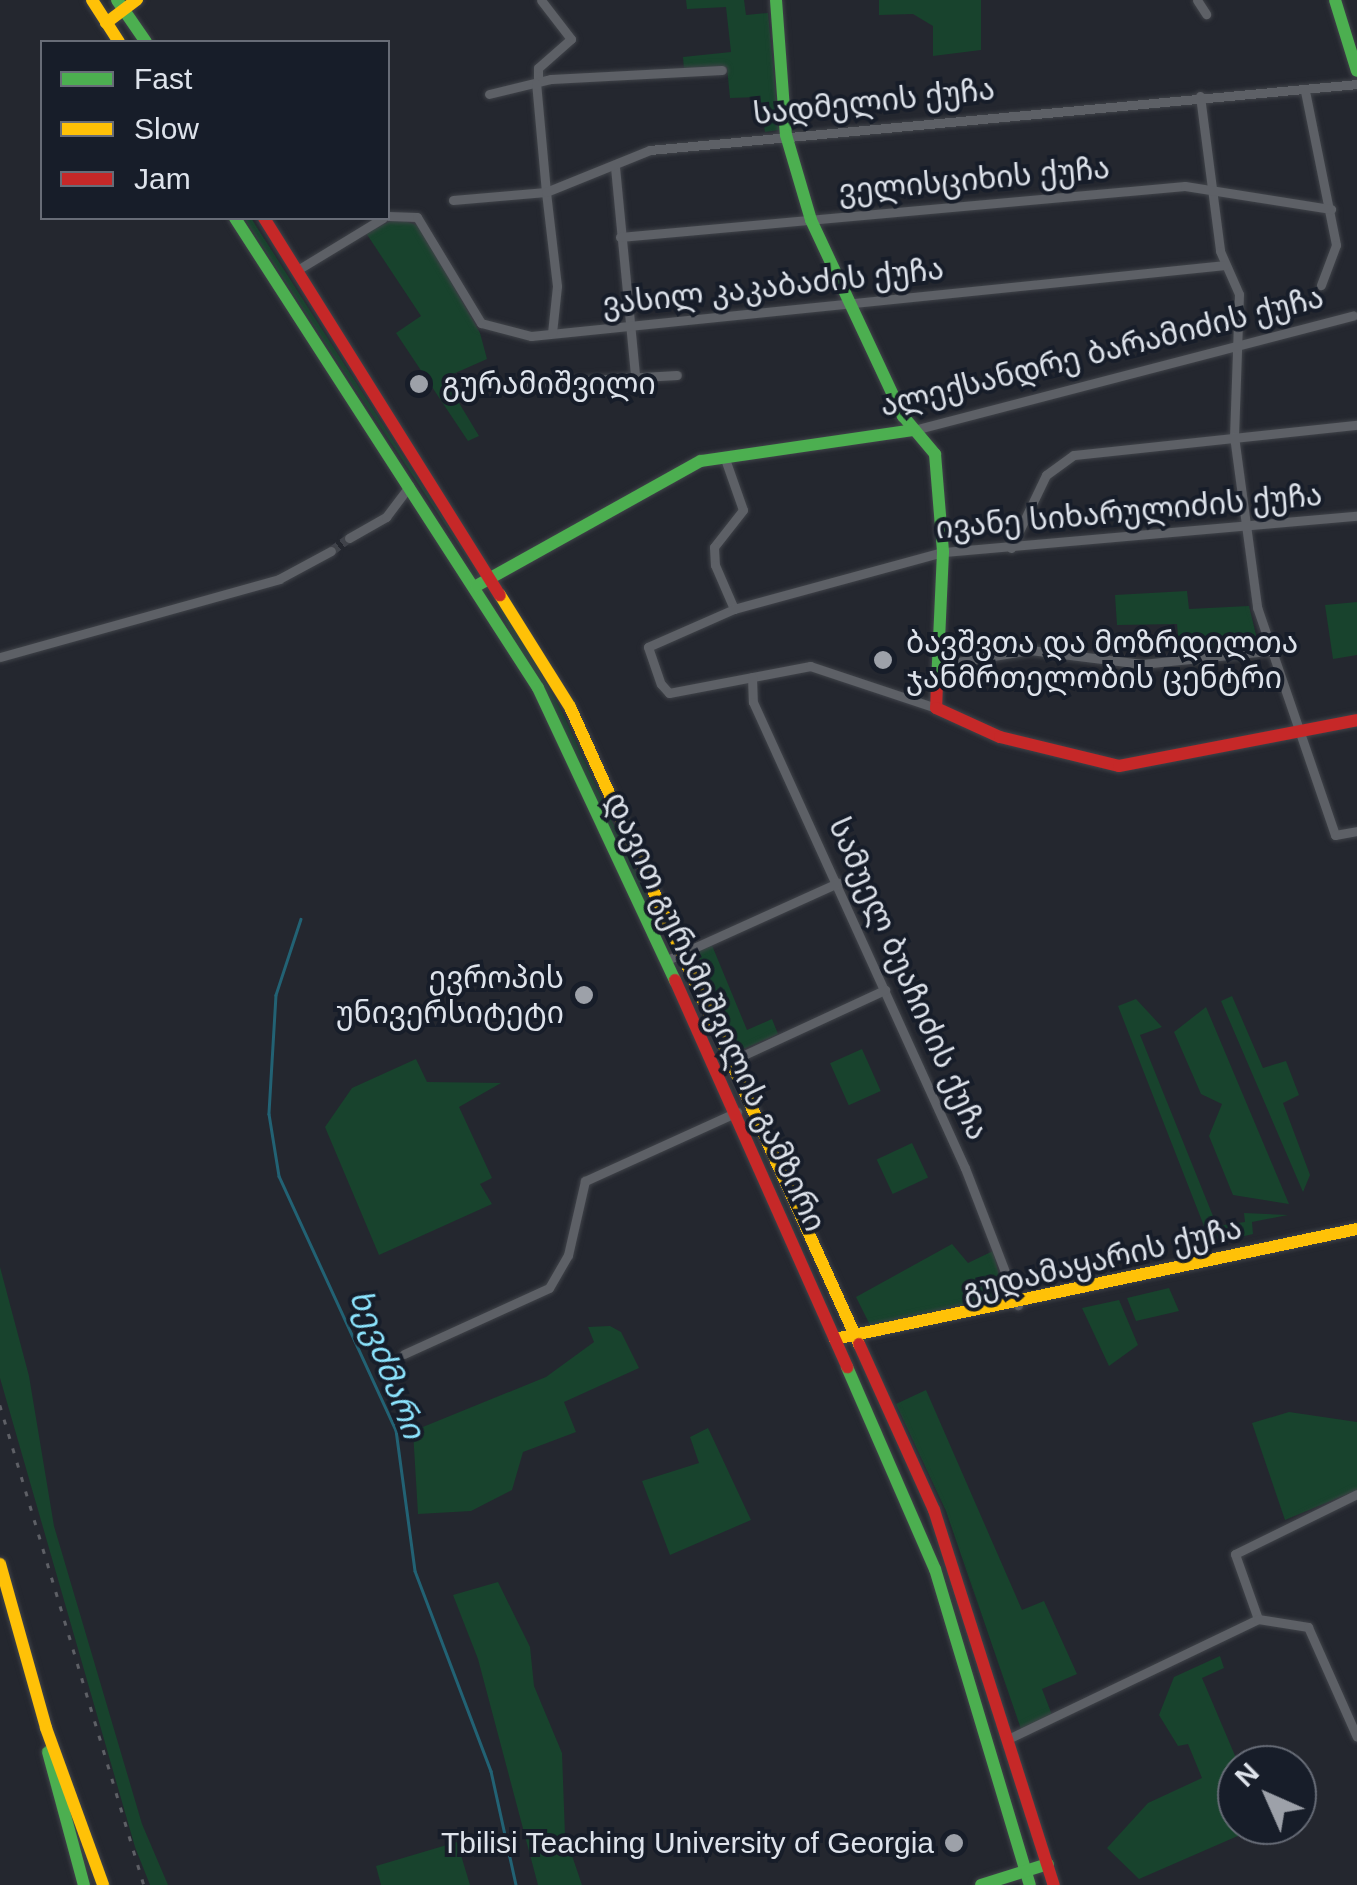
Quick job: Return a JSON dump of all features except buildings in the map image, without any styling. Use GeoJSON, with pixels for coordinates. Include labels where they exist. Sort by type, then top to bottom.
{"type":"FeatureCollection","features":[{"type":"Feature","properties":{"kind":"main road"},"geometry":{"type":"LineString","coordinates":[[92,0],[118,40]]}},
{"type":"Feature","properties":{"kind":"main road"},"geometry":{"type":"LineString","coordinates":[[106,22],[120,4],[137,0]]}},
{"type":"Feature","properties":{"kind":"main road"},"geometry":{"type":"LineString","coordinates":[[776,0],[786,134],[811,220],[914,430],[935,454],[943,552],[936,708],[1000,737],[1119,766],[1357,720]]}},
{"type":"Feature","properties":{"kind":"main road"},"geometry":{"type":"LineString","coordinates":[[1335,0],[1357,71]]}},
{"type":"Feature","properties":{"kind":"main road"},"geometry":{"type":"LineString","coordinates":[[120,4],[145,40]]}},
{"type":"Feature","properties":{"kind":"main road","name":"დავით გურამიშვილის გამზირი"},"geometry":{"type":"LineString","coordinates":[[236,220],[411,485],[538,688],[737,1112],[940,1581],[1027,1878]]}},
{"type":"Feature","properties":{"kind":"main road","name":"დავით გურამიშვილის გამზირი"},"geometry":{"type":"LineString","coordinates":[[265,220],[494,575],[570,707],[948,1544],[1054,1885]]}},
{"type":"Feature","properties":{"kind":"main road","name":"ალექსანდრე ბარამიძის ქუჩა"},"geometry":{"type":"LineString","coordinates":[[476,586],[723,454],[914,430]]}},
{"type":"Feature","properties":{"kind":"main road","name":"გუდამაყარის ქუჩა"},"geometry":{"type":"LineString","coordinates":[[858,1340],[1357,1230]]}},
{"type":"Feature","properties":{"kind":"main road"},"geometry":{"type":"LineString","coordinates":[[835,1339],[858,1340]]}},
{"type":"Feature","properties":{"kind":"main road"},"geometry":{"type":"LineString","coordinates":[[842,1353],[858,1340]]}},
{"type":"Feature","properties":{"kind":"main road"},"geometry":{"type":"LineString","coordinates":[[0,1564],[84,1885]]}},
{"type":"Feature","properties":{"kind":"main road"},"geometry":{"type":"LineString","coordinates":[[46,1728],[103,1885]]}},
{"type":"Feature","properties":{"kind":"main road"},"geometry":{"type":"LineString","coordinates":[[981,1885],[1027,1878],[1048,1864]]}},
{"type":"Feature","properties":{"kind":"street"},"geometry":{"type":"LineString","coordinates":[[542,0],[570,39],[538,68],[537,82],[557,286],[552,333]]}},
{"type":"Feature","properties":{"kind":"street"},"geometry":{"type":"LineString","coordinates":[[1197,0],[1206,14]]}},
{"type":"Feature","properties":{"kind":"street"},"geometry":{"type":"LineString","coordinates":[[489,94],[537,82],[722,70]]}},
{"type":"Feature","properties":{"kind":"street","name":"სადმელის ქუჩა"},"geometry":{"type":"LineString","coordinates":[[453,200],[546,192],[650,150],[786,134],[1357,84]]}},
{"type":"Feature","properties":{"kind":"street"},"geometry":{"type":"LineString","coordinates":[[1305,91],[1336,245],[1321,286]]}},
{"type":"Feature","properties":{"kind":"street"},"geometry":{"type":"LineString","coordinates":[[1200,96],[1210,188],[1226,265],[1239,294],[1234,350],[1234,436],[1242,526],[1267,651],[1336,835],[1357,831]]}},
{"type":"Feature","properties":{"kind":"street"},"geometry":{"type":"LineString","coordinates":[[615,167],[634,374]]}},
{"type":"Feature","properties":{"kind":"street","name":"ველისციხის ქუჩა"},"geometry":{"type":"LineString","coordinates":[[620,237],[1210,188],[1331,208]]}},
{"type":"Feature","properties":{"kind":"street","name":"ვასილ კაკაბაძის ქუჩა"},"geometry":{"type":"LineString","coordinates":[[390,217],[417,217],[480,322],[503,334],[630,326],[1226,265]]}},
{"type":"Feature","properties":{"kind":"street","name":"ვასილ კაკაბაძის ქუჩა"},"geometry":{"type":"LineString","coordinates":[[299,270],[380,220]]}},
{"type":"Feature","properties":{"kind":"street","name":"ალექსანდრე ბარამიძის ქუჩა"},"geometry":{"type":"LineString","coordinates":[[914,430],[1354,316]]}},
{"type":"Feature","properties":{"kind":"street"},"geometry":{"type":"LineString","coordinates":[[522,384],[634,374],[677,375]]}},
{"type":"Feature","properties":{"kind":"street"},"geometry":{"type":"LineString","coordinates":[[1011,548],[1046,475],[1074,455],[1357,425]]}},
{"type":"Feature","properties":{"kind":"street"},"geometry":{"type":"LineString","coordinates":[[723,454],[743,499],[738,521],[714,547],[734,608]]}},
{"type":"Feature","properties":{"kind":"street"},"geometry":{"type":"LineString","coordinates":[[349,538],[386,517],[411,485]]}},
{"type":"Feature","properties":{"kind":"street","name":"ივანე სიხარულიძის ქუჩა"},"geometry":{"type":"LineString","coordinates":[[752,677],[669,693],[648,648],[734,608],[816,593],[943,552],[1357,516]]}},
{"type":"Feature","properties":{"kind":"street"},"geometry":{"type":"LineString","coordinates":[[0,657],[279,579],[331,551]]}},
{"type":"Feature","properties":{"kind":"street"},"geometry":{"type":"LineString","coordinates":[[940,665],[1042,650],[1142,664],[1267,651]]}},
{"type":"Feature","properties":{"kind":"street"},"geometry":{"type":"LineString","coordinates":[[752,677],[830,668],[936,708]]}},
{"type":"Feature","properties":{"kind":"street","name":"სამუელ ბუაჩიძის ქუჩა"},"geometry":{"type":"LineString","coordinates":[[752,677],[753,702],[885,990],[1018,1305]]}},
{"type":"Feature","properties":{"kind":"street"},"geometry":{"type":"LineString","coordinates":[[665,961],[838,884]]}},
{"type":"Feature","properties":{"kind":"street"},"geometry":{"type":"LineString","coordinates":[[732,1061],[885,990]]}},
{"type":"Feature","properties":{"kind":"street"},"geometry":{"type":"LineString","coordinates":[[404,1354],[549,1288],[568,1254],[586,1181],[737,1112]]}},
{"type":"Feature","properties":{"kind":"street"},"geometry":{"type":"LineString","coordinates":[[1258,1619],[1235,1554],[1357,1494]]}},
{"type":"Feature","properties":{"kind":"street"},"geometry":{"type":"LineString","coordinates":[[1010,1738],[1258,1619],[1308,1627],[1357,1737]]}},
{"type":"Feature","properties":{"kind":"green space"},"geometry":{"type":"Polygon","coordinates":[[[686,0],[744,0],[746,15],[768,13],[779,130],[765,132],[759,97],[730,98],[727,67],[684,69],[683,57],[731,52],[726,7],[687,9],[686,0]]]}},
{"type":"Feature","properties":{"kind":"green space"},"geometry":{"type":"Polygon","coordinates":[[[879,0],[981,0],[981,50],[933,56],[933,26],[913,14],[879,15],[879,0]]]}},
{"type":"Feature","properties":{"kind":"green space"},"geometry":{"type":"Polygon","coordinates":[[[397,218],[419,226],[480,333],[487,359],[444,378],[479,436],[468,441],[396,333],[421,316],[366,233],[397,218]]]}},
{"type":"Feature","properties":{"kind":"green space"},"geometry":{"type":"Polygon","coordinates":[[[245,220],[252,220],[473,566],[245,220]]]}},
{"type":"Feature","properties":{"kind":"green space"},"geometry":{"type":"Polygon","coordinates":[[[1187,591],[1189,609],[1249,606],[1259,647],[1180,655],[1177,624],[1117,625],[1115,595],[1187,591]]]}},
{"type":"Feature","properties":{"kind":"green space"},"geometry":{"type":"Polygon","coordinates":[[[499,595],[562,712],[656,917],[650,920],[494,599],[499,595]]]}},
{"type":"Feature","properties":{"kind":"green space"},"geometry":{"type":"Polygon","coordinates":[[[1357,602],[1357,655],[1333,659],[1325,605],[1357,602]]]}},
{"type":"Feature","properties":{"kind":"green space"},"geometry":{"type":"Polygon","coordinates":[[[711,943],[747,1030],[772,1019],[778,1034],[739,1051],[696,951],[711,943]]]}},
{"type":"Feature","properties":{"kind":"green space"},"geometry":{"type":"Polygon","coordinates":[[[1232,996],[1263,1068],[1286,1061],[1299,1095],[1283,1103],[1310,1175],[1303,1192],[1221,1001],[1232,996]]]}},
{"type":"Feature","properties":{"kind":"green space"},"geometry":{"type":"Polygon","coordinates":[[[1136,999],[1162,1027],[1140,1035],[1217,1226],[1245,1222],[1244,1213],[1288,1215],[1252,1222],[1253,1234],[1211,1244],[1118,1006],[1136,999]]]}},
{"type":"Feature","properties":{"kind":"green space"},"geometry":{"type":"Polygon","coordinates":[[[1206,1007],[1289,1204],[1233,1195],[1209,1136],[1222,1104],[1201,1094],[1174,1032],[1206,1007]]]}},
{"type":"Feature","properties":{"kind":"green space"},"geometry":{"type":"Polygon","coordinates":[[[862,1049],[881,1091],[849,1105],[830,1063],[862,1049]]]}},
{"type":"Feature","properties":{"kind":"green space"},"geometry":{"type":"Polygon","coordinates":[[[416,1059],[427,1082],[501,1083],[459,1107],[492,1178],[480,1184],[492,1204],[379,1255],[325,1127],[352,1088],[416,1059]]]}},
{"type":"Feature","properties":{"kind":"green space"},"geometry":{"type":"Polygon","coordinates":[[[912,1143],[928,1177],[893,1194],[877,1159],[912,1143]]]}},
{"type":"Feature","properties":{"kind":"green space"},"geometry":{"type":"Polygon","coordinates":[[[952,1244],[968,1263],[993,1251],[1004,1295],[871,1327],[856,1297],[952,1244]]]}},
{"type":"Feature","properties":{"kind":"green space"},"geometry":{"type":"Polygon","coordinates":[[[0,1267],[29,1376],[54,1526],[142,1824],[168,1885],[150,1885],[135,1847],[0,1378],[0,1267]]]}},
{"type":"Feature","properties":{"kind":"green space"},"geometry":{"type":"Polygon","coordinates":[[[1169,1288],[1179,1311],[1136,1321],[1127,1298],[1169,1288]]]}},
{"type":"Feature","properties":{"kind":"green space"},"geometry":{"type":"Polygon","coordinates":[[[1119,1300],[1138,1345],[1109,1366],[1082,1308],[1119,1300]]]}},
{"type":"Feature","properties":{"kind":"green space"},"geometry":{"type":"Polygon","coordinates":[[[610,1326],[621,1332],[639,1368],[564,1402],[576,1432],[523,1452],[512,1490],[471,1511],[418,1514],[413,1431],[546,1377],[594,1342],[588,1327],[610,1326]]]}},
{"type":"Feature","properties":{"kind":"green space"},"geometry":{"type":"Polygon","coordinates":[[[926,1390],[1022,1610],[1044,1601],[1077,1674],[1042,1689],[1052,1715],[1021,1729],[946,1511],[896,1404],[926,1390]]]}},
{"type":"Feature","properties":{"kind":"green space"},"geometry":{"type":"Polygon","coordinates":[[[1289,1412],[1357,1422],[1357,1490],[1285,1520],[1252,1423],[1289,1412]]]}},
{"type":"Feature","properties":{"kind":"green space"},"geometry":{"type":"Polygon","coordinates":[[[708,1428],[751,1520],[670,1555],[642,1481],[699,1463],[690,1437],[708,1428]]]}},
{"type":"Feature","properties":{"kind":"green space"},"geometry":{"type":"Polygon","coordinates":[[[498,1582],[530,1647],[534,1686],[562,1753],[565,1835],[582,1885],[538,1885],[478,1659],[453,1595],[498,1582]]]}},
{"type":"Feature","properties":{"kind":"green space"},"geometry":{"type":"Polygon","coordinates":[[[1220,1656],[1224,1668],[1202,1678],[1230,1745],[1217,1745],[1217,1845],[1139,1879],[1107,1848],[1148,1803],[1202,1778],[1188,1744],[1178,1746],[1159,1715],[1174,1677],[1220,1656]]]}},
{"type":"Feature","properties":{"kind":"green space"},"geometry":{"type":"Polygon","coordinates":[[[457,1842],[470,1885],[381,1885],[376,1866],[457,1842]]]}},
{"type":"Feature","properties":{"kind":"waterway","name":"ხევძმარი"},"geometry":{"type":"LineString","coordinates":[[301,919],[276,995],[269,1114],[279,1176],[396,1430],[415,1571],[491,1771],[516,1885]]}},
{"type":"Feature","properties":{"kind":"tunnel"},"geometry":{"type":"LineString","coordinates":[[331,551],[349,538]]}},
{"type":"Feature","properties":{"kind":"railway"},"geometry":{"type":"LineString","coordinates":[[0,1405],[144,1885]]}},
{"type":"Feature","properties":{"kind":"traffic: fast"},"geometry":{"type":"LineString","coordinates":[[117,0],[145,40]]}},
{"type":"Feature","properties":{"kind":"traffic: fast"},"geometry":{"type":"LineString","coordinates":[[776,0],[786,135],[811,220],[903,416],[935,454],[943,552],[937,683]]}},
{"type":"Feature","properties":{"kind":"traffic: fast"},"geometry":{"type":"LineString","coordinates":[[1335,0],[1357,71]]}},
{"type":"Feature","properties":{"kind":"traffic: fast"},"geometry":{"type":"LineString","coordinates":[[236,220],[538,688],[675,980]]}},
{"type":"Feature","properties":{"kind":"traffic: fast"},"geometry":{"type":"LineString","coordinates":[[476,586],[701,461],[914,430]]}},
{"type":"Feature","properties":{"kind":"traffic: fast"},"geometry":{"type":"LineString","coordinates":[[847,1367],[935,1569],[1030,1885]]}},
{"type":"Feature","properties":{"kind":"traffic: fast"},"geometry":{"type":"LineString","coordinates":[[48,1752],[84,1885]]}},
{"type":"Feature","properties":{"kind":"traffic: fast"},"geometry":{"type":"LineString","coordinates":[[981,1885],[1048,1864]]}},
{"type":"Feature","properties":{"kind":"traffic: slow"},"geometry":{"type":"LineString","coordinates":[[92,0],[118,40]]}},
{"type":"Feature","properties":{"kind":"traffic: slow"},"geometry":{"type":"LineString","coordinates":[[106,23],[137,0]]}},
{"type":"Feature","properties":{"kind":"traffic: slow"},"geometry":{"type":"LineString","coordinates":[[500,595],[570,707],[859,1344]]}},
{"type":"Feature","properties":{"kind":"traffic: slow"},"geometry":{"type":"LineString","coordinates":[[835,1339],[1357,1229]]}},
{"type":"Feature","properties":{"kind":"traffic: slow"},"geometry":{"type":"LineString","coordinates":[[0,1564],[46,1728],[103,1885]]}},
{"type":"Feature","properties":{"kind":"traffic: jam"},"geometry":{"type":"LineString","coordinates":[[265,220],[500,595]]}},
{"type":"Feature","properties":{"kind":"traffic: jam"},"geometry":{"type":"LineString","coordinates":[[937,683],[936,708],[1000,737],[1119,766],[1357,720]]}},
{"type":"Feature","properties":{"kind":"traffic: jam"},"geometry":{"type":"LineString","coordinates":[[675,980],[847,1367]]}},
{"type":"Feature","properties":{"kind":"traffic: jam"},"geometry":{"type":"LineString","coordinates":[[859,1344],[934,1510],[1054,1885]]}},
{"type":"Feature","properties":{"kind":"place","name":"გურამიშვილი"},"geometry":{"type":"Point","coordinates":[419,384]}},
{"type":"Feature","properties":{"kind":"place","name":"ბავშვთა და მოზრდილთა ჯანმრთელობის ცენტრი"},"geometry":{"type":"Point","coordinates":[883,660]}},
{"type":"Feature","properties":{"kind":"place","name":"ევროპის უნივერსიტეტი"},"geometry":{"type":"Point","coordinates":[584,995]}},
{"type":"Feature","properties":{"kind":"place","name":"Tbilisi Teaching University of Georgia"},"geometry":{"type":"Point","coordinates":[954,1843]}}]}
